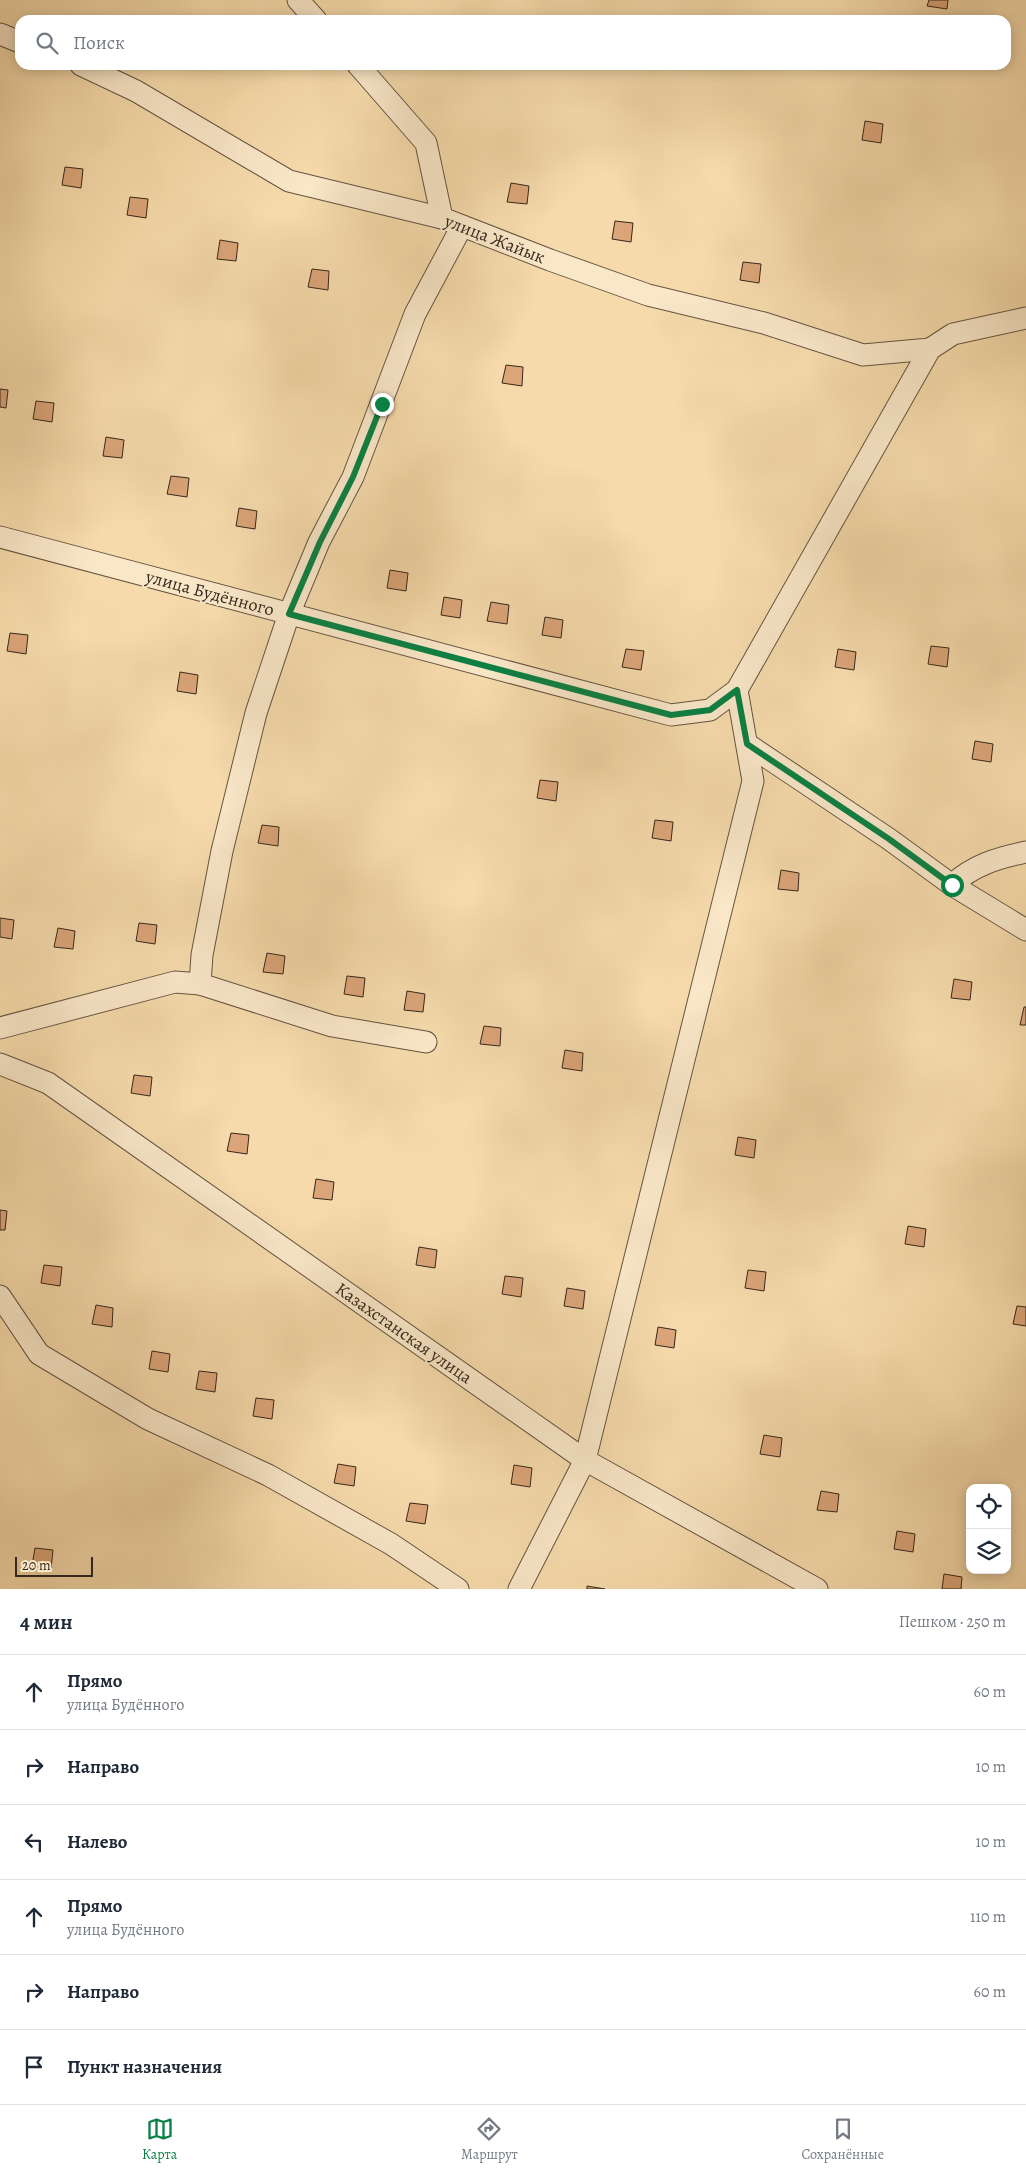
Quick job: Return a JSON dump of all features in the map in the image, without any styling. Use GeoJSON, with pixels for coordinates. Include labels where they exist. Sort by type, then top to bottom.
{"type":"FeatureCollection","features":[{"type":"Feature","properties":{"kind":"street"},"geometry":{"type":"LineString","coordinates":[[298,0],[312,15]]}},
{"type":"Feature","properties":{"kind":"street"},"geometry":{"type":"LineString","coordinates":[[0,34],[15,40]]}},
{"type":"Feature","properties":{"kind":"street","name":"улица Жайык"},"geometry":{"type":"LineString","coordinates":[[92,70],[136,91],[289,181],[442,218],[648,295],[764,323],[863,355],[930,348]]}},
{"type":"Feature","properties":{"kind":"street"},"geometry":{"type":"LineString","coordinates":[[362,70],[426,143],[442,218]]}},
{"type":"Feature","properties":{"kind":"street"},"geometry":{"type":"LineString","coordinates":[[200,984],[202,955],[222,851],[256,713],[289,614],[320,542],[353,477],[415,314],[462,226]]}},
{"type":"Feature","properties":{"kind":"street"},"geometry":{"type":"LineString","coordinates":[[519,1589],[585,1460],[753,781],[737,690],[930,348],[953,334],[1026,318]]}},
{"type":"Feature","properties":{"kind":"street","name":"улица Будённого"},"geometry":{"type":"LineString","coordinates":[[0,537],[671,715],[710,710],[737,690]]}},
{"type":"Feature","properties":{"kind":"street"},"geometry":{"type":"LineString","coordinates":[[747,744],[889,839],[952,885],[1026,930]]}},
{"type":"Feature","properties":{"kind":"street"},"geometry":{"type":"LineString","coordinates":[[952,885],[965,872],[1000,858],[1026,852]]}},
{"type":"Feature","properties":{"kind":"street"},"geometry":{"type":"LineString","coordinates":[[0,1028],[175,982],[200,984],[332,1026],[426,1042]]}},
{"type":"Feature","properties":{"kind":"street","name":"Казахстанская улица"},"geometry":{"type":"LineString","coordinates":[[0,1064],[48,1083],[585,1460],[817,1589]]}},
{"type":"Feature","properties":{"kind":"street"},"geometry":{"type":"LineString","coordinates":[[0,1296],[39,1354],[148,1419],[268,1475],[391,1544],[458,1589]]}},
{"type":"Feature","properties":{"kind":"building"},"geometry":{"type":"Polygon","coordinates":[[[929,0],[948,0],[947,9],[927,6],[929,0]]]}},
{"type":"Feature","properties":{"kind":"building"},"geometry":{"type":"Polygon","coordinates":[[[865,121],[883,124],[881,143],[862,140],[865,121]]]}},
{"type":"Feature","properties":{"kind":"building"},"geometry":{"type":"Polygon","coordinates":[[[65,167],[83,169],[81,188],[62,185],[65,167]]]}},
{"type":"Feature","properties":{"kind":"building"},"geometry":{"type":"Polygon","coordinates":[[[511,183],[529,186],[527,204],[507,202],[511,183]]]}},
{"type":"Feature","properties":{"kind":"building"},"geometry":{"type":"Polygon","coordinates":[[[130,197],[148,199],[146,218],[127,215],[130,197]]]}},
{"type":"Feature","properties":{"kind":"building"},"geometry":{"type":"Polygon","coordinates":[[[615,221],[633,223],[631,242],[612,239],[615,221]]]}},
{"type":"Feature","properties":{"kind":"building"},"geometry":{"type":"Polygon","coordinates":[[[220,240],[238,243],[236,261],[217,259],[220,240]]]}},
{"type":"Feature","properties":{"kind":"building"},"geometry":{"type":"Polygon","coordinates":[[[743,262],[761,264],[759,283],[740,280],[743,262]]]}},
{"type":"Feature","properties":{"kind":"building"},"geometry":{"type":"Polygon","coordinates":[[[312,269],[329,271],[328,290],[308,287],[312,269]]]}},
{"type":"Feature","properties":{"kind":"building"},"geometry":{"type":"Polygon","coordinates":[[[506,365],[523,367],[522,386],[502,383],[506,365]]]}},
{"type":"Feature","properties":{"kind":"building"},"geometry":{"type":"Polygon","coordinates":[[[0,389],[8,390],[6,408],[0,407],[0,389]]]}},
{"type":"Feature","properties":{"kind":"building"},"geometry":{"type":"Polygon","coordinates":[[[36,401],[54,403],[52,422],[33,419],[36,401]]]}},
{"type":"Feature","properties":{"kind":"building"},"geometry":{"type":"Polygon","coordinates":[[[106,437],[124,440],[122,458],[103,456],[106,437]]]}},
{"type":"Feature","properties":{"kind":"building"},"geometry":{"type":"Polygon","coordinates":[[[171,476],[189,478],[187,497],[167,494],[171,476]]]}},
{"type":"Feature","properties":{"kind":"building"},"geometry":{"type":"Polygon","coordinates":[[[239,508],[257,511],[255,529],[236,526],[239,508]]]}},
{"type":"Feature","properties":{"kind":"building"},"geometry":{"type":"Polygon","coordinates":[[[390,570],[408,573],[406,591],[387,588],[390,570]]]}},
{"type":"Feature","properties":{"kind":"building"},"geometry":{"type":"Polygon","coordinates":[[[444,597],[462,600],[460,618],[441,615],[444,597]]]}},
{"type":"Feature","properties":{"kind":"building"},"geometry":{"type":"Polygon","coordinates":[[[491,602],[509,605],[507,624],[487,621],[491,602]]]}},
{"type":"Feature","properties":{"kind":"building"},"geometry":{"type":"Polygon","coordinates":[[[545,617],[563,620],[561,638],[542,635],[545,617]]]}},
{"type":"Feature","properties":{"kind":"building"},"geometry":{"type":"Polygon","coordinates":[[[10,633],[28,635],[26,654],[7,651],[10,633]]]}},
{"type":"Feature","properties":{"kind":"building"},"geometry":{"type":"Polygon","coordinates":[[[931,646],[949,648],[947,667],[928,664],[931,646]]]}},
{"type":"Feature","properties":{"kind":"building"},"geometry":{"type":"Polygon","coordinates":[[[626,649],[644,651],[641,670],[622,667],[626,649]]]}},
{"type":"Feature","properties":{"kind":"building"},"geometry":{"type":"Polygon","coordinates":[[[838,649],[856,652],[854,670],[835,667],[838,649]]]}},
{"type":"Feature","properties":{"kind":"building"},"geometry":{"type":"Polygon","coordinates":[[[180,672],[198,675],[196,694],[177,691],[180,672]]]}},
{"type":"Feature","properties":{"kind":"building"},"geometry":{"type":"Polygon","coordinates":[[[975,741],[993,744],[991,762],[972,759],[975,741]]]}},
{"type":"Feature","properties":{"kind":"building"},"geometry":{"type":"Polygon","coordinates":[[[540,780],[558,782],[556,801],[537,798],[540,780]]]}},
{"type":"Feature","properties":{"kind":"building"},"geometry":{"type":"Polygon","coordinates":[[[655,820],[673,822],[671,841],[652,838],[655,820]]]}},
{"type":"Feature","properties":{"kind":"building"},"geometry":{"type":"Polygon","coordinates":[[[262,825],[279,827],[278,846],[258,843],[262,825]]]}},
{"type":"Feature","properties":{"kind":"building"},"geometry":{"type":"Polygon","coordinates":[[[781,870],[799,873],[798,891],[778,889],[781,870]]]}},
{"type":"Feature","properties":{"kind":"building"},"geometry":{"type":"Polygon","coordinates":[[[0,918],[14,920],[12,939],[0,937],[0,918]]]}},
{"type":"Feature","properties":{"kind":"building"},"geometry":{"type":"Polygon","coordinates":[[[139,923],[157,925],[155,944],[136,941],[139,923]]]}},
{"type":"Feature","properties":{"kind":"building"},"geometry":{"type":"Polygon","coordinates":[[[58,928],[75,931],[73,949],[54,947],[58,928]]]}},
{"type":"Feature","properties":{"kind":"building"},"geometry":{"type":"Polygon","coordinates":[[[267,953],[285,956],[283,974],[263,972],[267,953]]]}},
{"type":"Feature","properties":{"kind":"building"},"geometry":{"type":"Polygon","coordinates":[[[347,976],[365,978],[363,997],[344,994],[347,976]]]}},
{"type":"Feature","properties":{"kind":"building"},"geometry":{"type":"Polygon","coordinates":[[[954,979],[972,982],[970,1000],[951,998],[954,979]]]}},
{"type":"Feature","properties":{"kind":"building"},"geometry":{"type":"Polygon","coordinates":[[[407,991],[425,994],[423,1012],[404,1010],[407,991]]]}},
{"type":"Feature","properties":{"kind":"building"},"geometry":{"type":"Polygon","coordinates":[[[1024,1007],[1026,1007],[1026,1025],[1020,1025],[1024,1007]]]}},
{"type":"Feature","properties":{"kind":"building"},"geometry":{"type":"Polygon","coordinates":[[[484,1026],[501,1028],[500,1046],[480,1044],[484,1026]]]}},
{"type":"Feature","properties":{"kind":"building"},"geometry":{"type":"Polygon","coordinates":[[[565,1050],[583,1053],[582,1071],[562,1068],[565,1050]]]}},
{"type":"Feature","properties":{"kind":"building"},"geometry":{"type":"Polygon","coordinates":[[[134,1075],[152,1077],[150,1096],[131,1093],[134,1075]]]}},
{"type":"Feature","properties":{"kind":"building"},"geometry":{"type":"Polygon","coordinates":[[[231,1133],[249,1135],[247,1154],[227,1151],[231,1133]]]}},
{"type":"Feature","properties":{"kind":"building"},"geometry":{"type":"Polygon","coordinates":[[[738,1137],[756,1140],[754,1158],[735,1155],[738,1137]]]}},
{"type":"Feature","properties":{"kind":"building"},"geometry":{"type":"Polygon","coordinates":[[[316,1179],[334,1182],[332,1200],[313,1198],[316,1179]]]}},
{"type":"Feature","properties":{"kind":"building"},"geometry":{"type":"Polygon","coordinates":[[[0,1210],[7,1211],[5,1230],[0,1230],[0,1210]]]}},
{"type":"Feature","properties":{"kind":"building"},"geometry":{"type":"Polygon","coordinates":[[[908,1226],[926,1229],[924,1247],[905,1244],[908,1226]]]}},
{"type":"Feature","properties":{"kind":"building"},"geometry":{"type":"Polygon","coordinates":[[[419,1247],[437,1250],[435,1268],[416,1265],[419,1247]]]}},
{"type":"Feature","properties":{"kind":"building"},"geometry":{"type":"Polygon","coordinates":[[[44,1265],[62,1267],[60,1286],[41,1283],[44,1265]]]}},
{"type":"Feature","properties":{"kind":"building"},"geometry":{"type":"Polygon","coordinates":[[[748,1270],[766,1272],[764,1291],[745,1288],[748,1270]]]}},
{"type":"Feature","properties":{"kind":"building"},"geometry":{"type":"Polygon","coordinates":[[[505,1276],[523,1278],[521,1297],[502,1294],[505,1276]]]}},
{"type":"Feature","properties":{"kind":"building"},"geometry":{"type":"Polygon","coordinates":[[[567,1288],[585,1291],[583,1309],[564,1306],[567,1288]]]}},
{"type":"Feature","properties":{"kind":"building"},"geometry":{"type":"Polygon","coordinates":[[[96,1305],[113,1308],[112,1327],[92,1324],[96,1305]]]}},
{"type":"Feature","properties":{"kind":"building"},"geometry":{"type":"Polygon","coordinates":[[[1017,1306],[1026,1307],[1026,1326],[1013,1324],[1017,1306]]]}},
{"type":"Feature","properties":{"kind":"building"},"geometry":{"type":"Polygon","coordinates":[[[658,1327],[676,1330],[674,1348],[655,1345],[658,1327]]]}},
{"type":"Feature","properties":{"kind":"building"},"geometry":{"type":"Polygon","coordinates":[[[152,1351],[170,1354],[168,1372],[149,1369],[152,1351]]]}},
{"type":"Feature","properties":{"kind":"building"},"geometry":{"type":"Polygon","coordinates":[[[199,1371],[217,1373],[215,1392],[196,1389],[199,1371]]]}},
{"type":"Feature","properties":{"kind":"building"},"geometry":{"type":"Polygon","coordinates":[[[256,1398],[274,1400],[272,1419],[253,1416],[256,1398]]]}},
{"type":"Feature","properties":{"kind":"building"},"geometry":{"type":"Polygon","coordinates":[[[764,1435],[782,1438],[780,1457],[760,1454],[764,1435]]]}},
{"type":"Feature","properties":{"kind":"building"},"geometry":{"type":"Polygon","coordinates":[[[338,1464],[356,1467],[354,1486],[334,1483],[338,1464]]]}},
{"type":"Feature","properties":{"kind":"building"},"geometry":{"type":"Polygon","coordinates":[[[514,1465],[532,1468],[530,1487],[511,1484],[514,1465]]]}},
{"type":"Feature","properties":{"kind":"building"},"geometry":{"type":"Polygon","coordinates":[[[821,1491],[839,1494],[837,1512],[817,1510],[821,1491]]]}},
{"type":"Feature","properties":{"kind":"building"},"geometry":{"type":"Polygon","coordinates":[[[410,1503],[428,1505],[425,1524],[406,1521],[410,1503]]]}},
{"type":"Feature","properties":{"kind":"building"},"geometry":{"type":"Polygon","coordinates":[[[897,1531],[915,1534],[913,1552],[894,1549],[897,1531]]]}},
{"type":"Feature","properties":{"kind":"building"},"geometry":{"type":"Polygon","coordinates":[[[35,1548],[53,1550],[51,1569],[32,1566],[35,1548]]]}},
{"type":"Feature","properties":{"kind":"building"},"geometry":{"type":"Polygon","coordinates":[[[944,1574],[962,1577],[961,1589],[942,1589],[944,1574]]]}},
{"type":"Feature","properties":{"kind":"building"},"geometry":{"type":"Polygon","coordinates":[[[587,1586],[605,1589],[587,1589],[587,1586]]]}},
{"type":"Feature","properties":{"kind":"route"},"geometry":{"type":"LineString","coordinates":[[382,404],[353,477],[320,542],[289,614],[671,715],[710,710],[737,690],[747,744],[889,839],[952,885]]}}]}
